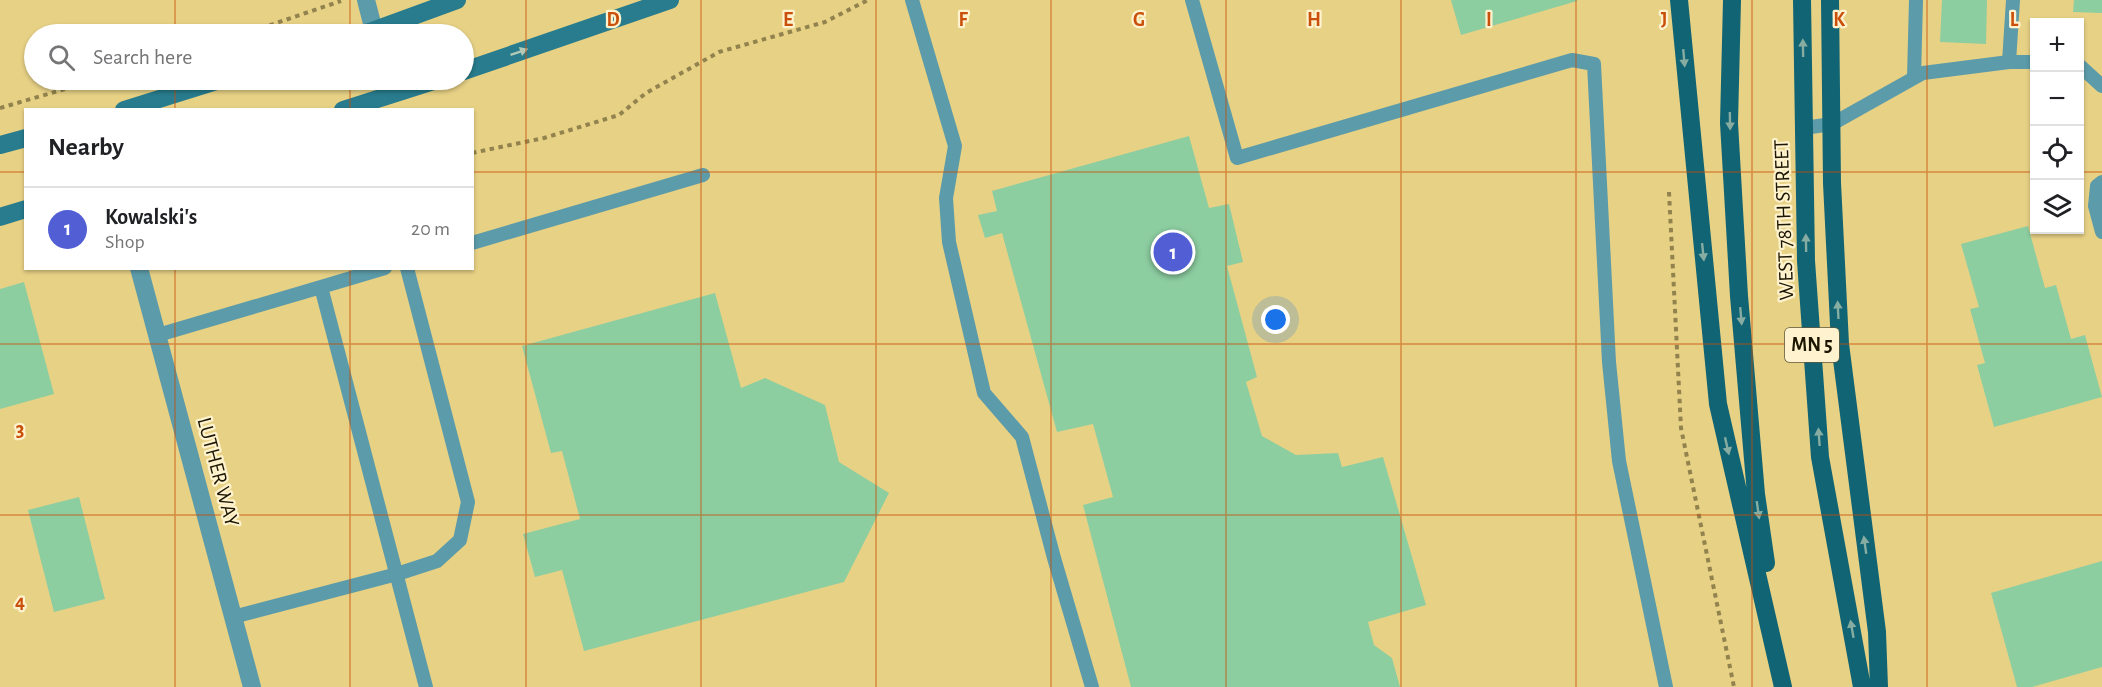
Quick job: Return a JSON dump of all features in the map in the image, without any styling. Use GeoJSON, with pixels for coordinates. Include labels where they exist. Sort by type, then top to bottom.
{"type":"FeatureCollection","features":[{"type":"Feature","properties":{"kind":"main road"},"geometry":{"type":"LineString","coordinates":[[393,24],[457,0]]}},
{"type":"Feature","properties":{"kind":"main road"},"geometry":{"type":"LineString","coordinates":[[474,68],[670,0]]}},
{"type":"Feature","properties":{"kind":"main road"},"geometry":{"type":"LineString","coordinates":[[1679,0],[1718,404],[1783,687]]}},
{"type":"Feature","properties":{"kind":"main road"},"geometry":{"type":"LineString","coordinates":[[1731,0],[1730,123],[1739,296],[1756,494],[1783,687]]}},
{"type":"Feature","properties":{"kind":"main road","name":"WEST 78TH STREET"},"geometry":{"type":"LineString","coordinates":[[1802,0],[1806,261],[1820,457],[1862,687]]}},
{"type":"Feature","properties":{"kind":"main road"},"geometry":{"type":"LineString","coordinates":[[1830,0],[1832,183],[1840,344],[1877,632],[1879,687]]}},
{"type":"Feature","properties":{"kind":"main road"},"geometry":{"type":"LineString","coordinates":[[130,108],[188,90]]}},
{"type":"Feature","properties":{"kind":"main road"},"geometry":{"type":"LineString","coordinates":[[349,108],[406,90]]}},
{"type":"Feature","properties":{"kind":"main road"},"geometry":{"type":"LineString","coordinates":[[0,145],[24,139]]}},
{"type":"Feature","properties":{"kind":"main road"},"geometry":{"type":"LineString","coordinates":[[0,217],[24,210]]}},
{"type":"Feature","properties":{"kind":"street"},"geometry":{"type":"LineString","coordinates":[[366,0],[368,24]]}},
{"type":"Feature","properties":{"kind":"street","name":"LUTHER WAY"},"geometry":{"type":"LineString","coordinates":[[140,270],[252,687]]}},
{"type":"Feature","properties":{"kind":"lane"},"geometry":{"type":"LineString","coordinates":[[912,0],[954,146],[946,198],[949,242],[984,393],[1022,437],[1054,558],[1092,687]]}},
{"type":"Feature","properties":{"kind":"lane"},"geometry":{"type":"LineString","coordinates":[[1192,0],[1237,158],[1572,60],[1594,64],[1609,362],[1619,461],[1666,687]]}},
{"type":"Feature","properties":{"kind":"lane"},"geometry":{"type":"LineString","coordinates":[[1914,78],[1916,0]]}},
{"type":"Feature","properties":{"kind":"lane"},"geometry":{"type":"LineString","coordinates":[[2009,62],[2013,0]]}},
{"type":"Feature","properties":{"kind":"lane"},"geometry":{"type":"LineString","coordinates":[[1804,128],[1832,124],[1923,73],[2009,62],[2030,62]]}},
{"type":"Feature","properties":{"kind":"lane"},"geometry":{"type":"LineString","coordinates":[[2084,70],[2102,86]]}},
{"type":"Feature","properties":{"kind":"lane"},"geometry":{"type":"LineString","coordinates":[[474,242],[703,175]]}},
{"type":"Feature","properties":{"kind":"lane"},"geometry":{"type":"LineString","coordinates":[[2102,182],[2097,186],[2095,206],[2102,231]]}},
{"type":"Feature","properties":{"kind":"lane"},"geometry":{"type":"LineString","coordinates":[[158,335],[378,270]]}},
{"type":"Feature","properties":{"kind":"lane"},"geometry":{"type":"LineString","coordinates":[[233,617],[438,561],[460,540],[468,502],[408,270]]}},
{"type":"Feature","properties":{"kind":"lane"},"geometry":{"type":"LineString","coordinates":[[321,287],[426,687]]}},
{"type":"Feature","properties":{"kind":"path"},"geometry":{"type":"LineString","coordinates":[[274,24],[345,0]]}},
{"type":"Feature","properties":{"kind":"path"},"geometry":{"type":"LineString","coordinates":[[474,153],[544,138],[619,115],[646,93],[719,52],[825,22],[868,0]]}},
{"type":"Feature","properties":{"kind":"path"},"geometry":{"type":"LineString","coordinates":[[0,108],[62,90]]}},
{"type":"Feature","properties":{"kind":"building"},"geometry":{"type":"Polygon","coordinates":[[[1451,0],[1577,0],[1577,1],[1461,35],[1451,0]]]}},
{"type":"Feature","properties":{"kind":"building"},"geometry":{"type":"Polygon","coordinates":[[[1942,0],[1987,0],[1986,44],[1940,42],[1942,0]]]}},
{"type":"Feature","properties":{"kind":"building"},"geometry":{"type":"Polygon","coordinates":[[[2074,0],[2102,0],[2102,13],[2073,12],[2074,0]]]}},
{"type":"Feature","properties":{"kind":"building"},"geometry":{"type":"Polygon","coordinates":[[[1189,136],[1209,208],[1229,204],[1243,262],[1227,266],[1257,377],[1246,382],[1262,436],[1296,455],[1338,453],[1342,467],[1383,457],[1426,605],[1368,622],[1374,645],[1392,658],[1400,687],[1131,687],[1083,505],[1113,497],[1093,424],[1057,432],[1002,233],[985,238],[978,215],[997,211],[992,191],[1189,136]]]}},
{"type":"Feature","properties":{"kind":"building"},"geometry":{"type":"Polygon","coordinates":[[[2028,226],[2045,288],[2056,285],[2071,339],[2085,335],[2102,397],[1994,427],[1977,365],[1985,363],[1970,309],[1979,307],[1961,244],[2028,226]]]}},
{"type":"Feature","properties":{"kind":"building"},"geometry":{"type":"Polygon","coordinates":[[[24,282],[54,394],[0,409],[0,289],[24,282]]]}},
{"type":"Feature","properties":{"kind":"building"},"geometry":{"type":"Polygon","coordinates":[[[715,293],[741,388],[765,378],[825,405],[839,462],[889,493],[844,582],[584,651],[562,570],[535,577],[523,534],[580,519],[562,451],[551,453],[522,346],[715,293]]]}},
{"type":"Feature","properties":{"kind":"building"},"geometry":{"type":"Polygon","coordinates":[[[79,497],[105,599],[54,612],[28,510],[79,497]]]}},
{"type":"Feature","properties":{"kind":"building"},"geometry":{"type":"Polygon","coordinates":[[[2102,561],[2102,667],[2032,687],[2017,687],[1991,593],[2102,561]]]}},
{"type":"Feature","properties":{"kind":"place","name":"Kowalski's"},"geometry":{"type":"Point","coordinates":[1173,252]}}]}
